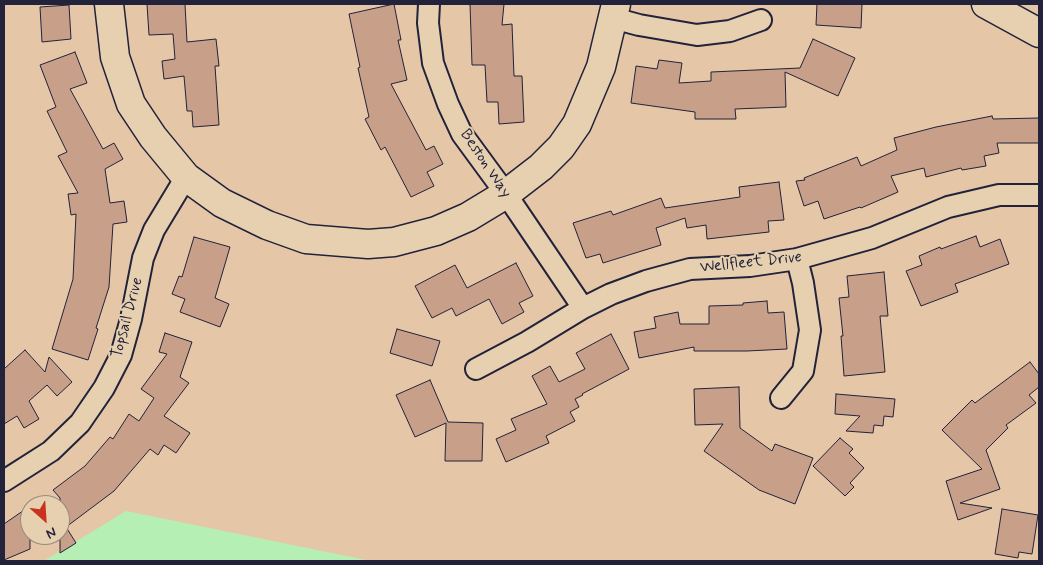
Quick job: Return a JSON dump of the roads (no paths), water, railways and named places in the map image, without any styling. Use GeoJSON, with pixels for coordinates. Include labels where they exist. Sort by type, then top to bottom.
{"type":"FeatureCollection","features":[{"type":"Feature","properties":{"kind":"street"},"geometry":{"type":"LineString","coordinates":[[109,4],[115,58],[131,104],[153,137],[186,177],[222,203],[264,224],[306,239],[343,244],[394,242],[436,231],[468,216],[506,194],[542,167],[561,147],[577,124],[601,67],[615,11],[638,25],[697,35],[730,31],[761,20]]}},
{"type":"Feature","properties":{"kind":"street","name":"Beston Way"},"geometry":{"type":"LineString","coordinates":[[429,4],[428,22],[434,63],[448,104],[462,134],[506,194],[583,308]]}},
{"type":"Feature","properties":{"kind":"street"},"geometry":{"type":"LineString","coordinates":[[986,4],[1039,33]]}},
{"type":"Feature","properties":{"kind":"street","name":"Topsail Drive"},"geometry":{"type":"LineString","coordinates":[[4,481],[51,451],[80,423],[104,388],[121,355],[146,251],[154,230],[186,177]]}},
{"type":"Feature","properties":{"kind":"street","name":"Wellfleet Drive"},"geometry":{"type":"LineString","coordinates":[[476,370],[583,308],[646,281],[690,269],[750,266],[797,260],[872,238],[948,207],[1000,195],[1039,195]]}},
{"type":"Feature","properties":{"kind":"street"},"geometry":{"type":"LineString","coordinates":[[782,398],[803,372],[810,330],[803,283],[797,260]]}}]}
